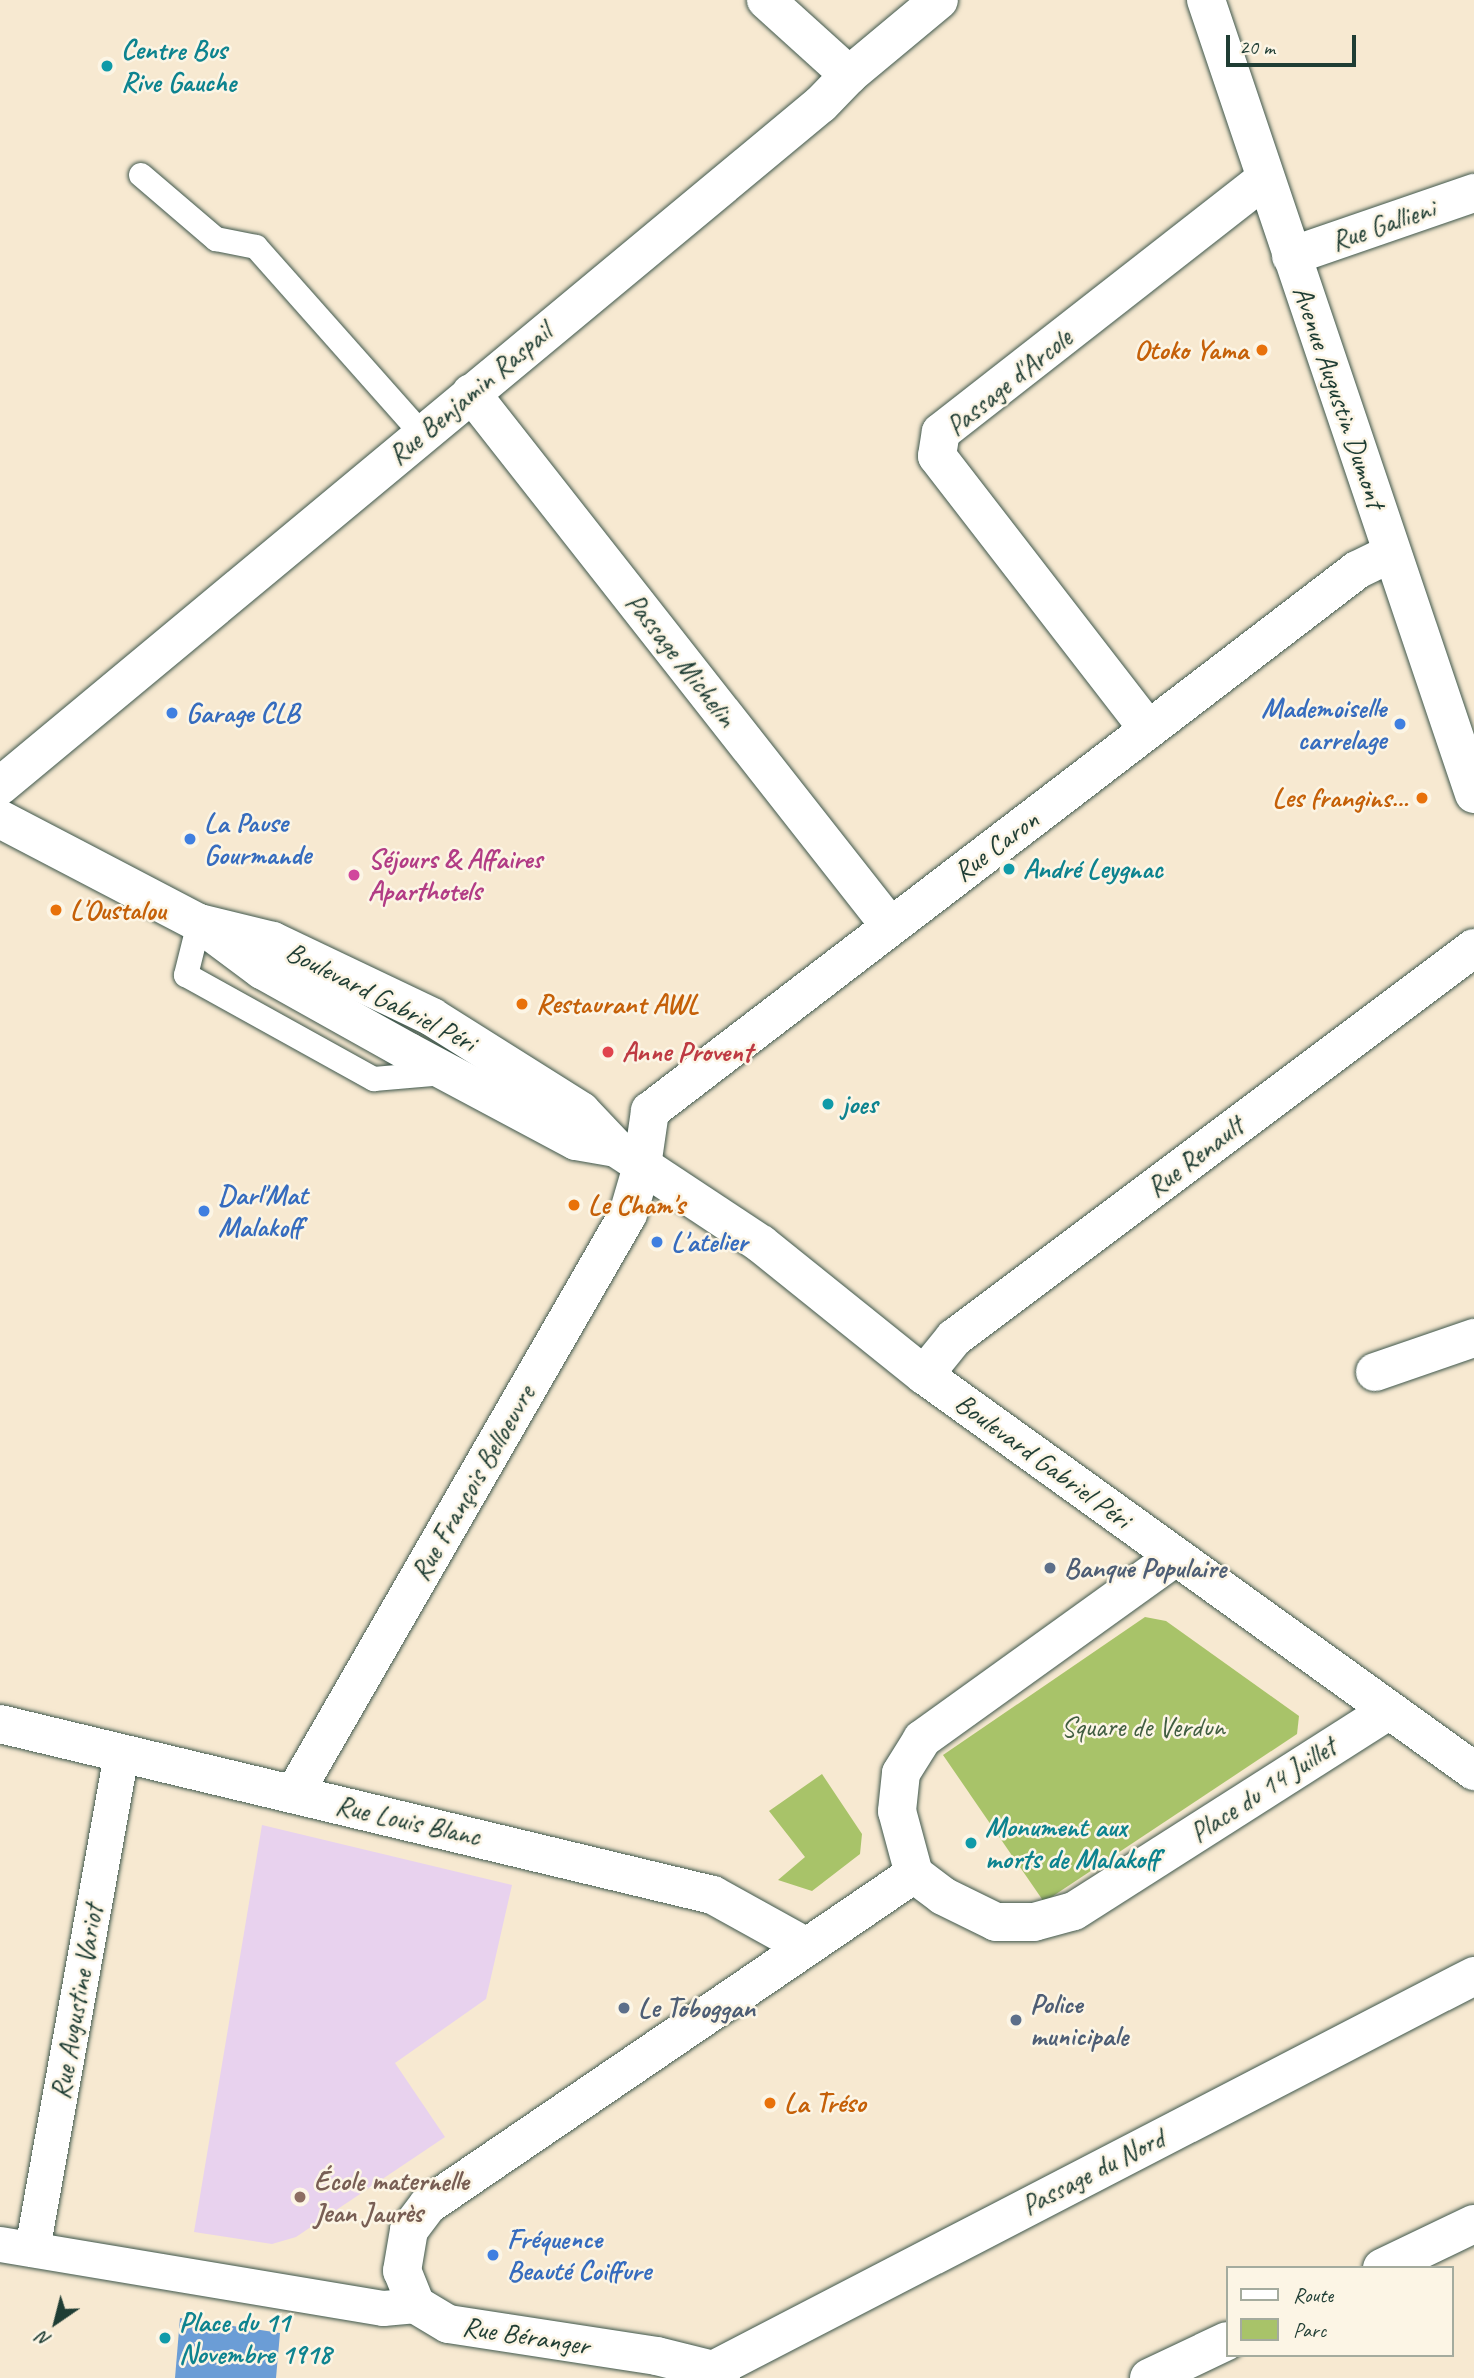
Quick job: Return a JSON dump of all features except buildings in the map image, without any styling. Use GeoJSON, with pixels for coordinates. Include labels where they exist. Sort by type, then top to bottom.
{"type":"FeatureCollection","features":[{"type":"Feature","properties":{"kind":"street"},"geometry":{"type":"LineString","coordinates":[[766,0],[849,75]]}},
{"type":"Feature","properties":{"kind":"street","name":"Rue Benjamin Raspail"},"geometry":{"type":"LineString","coordinates":[[0,786],[821,104],[849,75],[939,0]]}},
{"type":"Feature","properties":{"kind":"street","name":"Avenue Augustin Dumont"},"geometry":{"type":"LineString","coordinates":[[1206,0],[1390,554],[1472,780]]}},
{"type":"Feature","properties":{"kind":"street","name":"Passage d'Arcole"},"geometry":{"type":"LineString","coordinates":[[1148,729],[937,456],[942,432],[1265,178]]}},
{"type":"Feature","properties":{"kind":"street","name":"Rue Gallieni"},"geometry":{"type":"LineString","coordinates":[[1292,256],[1474,193]]}},
{"type":"Feature","properties":{"kind":"street","name":"Passage Michelin"},"geometry":{"type":"LineString","coordinates":[[471,393],[891,926]]}},
{"type":"Feature","properties":{"kind":"street","name":"Rue Caron"},"geometry":{"type":"LineString","coordinates":[[629,1157],[650,1111],[1357,570],[1390,554]]}},
{"type":"Feature","properties":{"kind":"street","name":"Boulevard Gabriel Péri"},"geometry":{"type":"LineString","coordinates":[[0,819],[199,923],[262,971],[448,1073],[576,1141],[629,1157]]}},
{"type":"Feature","properties":{"kind":"street","name":"Boulevard Gabriel Péri"},"geometry":{"type":"LineString","coordinates":[[199,923],[273,941],[432,1017],[589,1117],[629,1157],[761,1244],[924,1375],[1174,1558],[1474,1771]]}},
{"type":"Feature","properties":{"kind":"street","name":"Rue Renault"},"geometry":{"type":"LineString","coordinates":[[924,1375],[954,1338],[1474,948]]}},
{"type":"Feature","properties":{"kind":"street","name":"Rue François Belloeuvre"},"geometry":{"type":"LineString","coordinates":[[293,1794],[628,1214],[629,1157]]}},
{"type":"Feature","properties":{"kind":"street"},"geometry":{"type":"LineString","coordinates":[[1376,1372],[1474,1338]]}},
{"type":"Feature","properties":{"kind":"street"},"geometry":{"type":"LineString","coordinates":[[16,2247],[383,2308],[416,2305],[402,2271],[410,2230],[428,2205],[914,1874],[897,1811],[901,1773],[922,1739],[1174,1558]]}},
{"type":"Feature","properties":{"kind":"street","name":"Place du 14 Juillet"},"geometry":{"type":"LineString","coordinates":[[914,1874],[943,1896],[996,1922],[1034,1922],[1074,1911],[1388,1711]]}},
{"type":"Feature","properties":{"kind":"street","name":"Rue Louis Blanc"},"geometry":{"type":"LineString","coordinates":[[0,1724],[713,1895],[805,1946]]}},
{"type":"Feature","properties":{"kind":"street","name":"Rue Augustine Variot"},"geometry":{"type":"LineString","coordinates":[[16,2247],[121,1754]]}},
{"type":"Feature","properties":{"kind":"street","name":"Passage du Nord"},"geometry":{"type":"LineString","coordinates":[[717,2374],[1474,1976]]}},
{"type":"Feature","properties":{"kind":"street"},"geometry":{"type":"LineString","coordinates":[[1386,2266],[1474,2224]]}},
{"type":"Feature","properties":{"kind":"street","name":"Rue Béranger"},"geometry":{"type":"LineString","coordinates":[[416,2305],[448,2324],[657,2356],[717,2374]]}},
{"type":"Feature","properties":{"kind":"street"},"geometry":{"type":"LineString","coordinates":[[1149,2378],[1226,2341]]}},
{"type":"Feature","properties":{"kind":"lane"},"geometry":{"type":"LineString","coordinates":[[141,175],[216,239],[256,247],[422,434]]}},
{"type":"Feature","properties":{"kind":"shaded area"},"geometry":{"type":"Polygon","coordinates":[[[262,1825],[512,1885],[486,1999],[395,2063],[445,2137],[296,2237],[272,2244],[194,2232],[262,1825]]]}},
{"type":"Feature","properties":{"kind":"green space","name":"Square de Verdun"},"geometry":{"type":"Polygon","coordinates":[[[1145,1617],[1166,1621],[1299,1716],[1297,1734],[1044,1902],[943,1755],[1145,1617]]]}},
{"type":"Feature","properties":{"kind":"green space"},"geometry":{"type":"Polygon","coordinates":[[[822,1774],[862,1834],[860,1854],[812,1891],[778,1880],[805,1857],[769,1811],[822,1774]]]}},
{"type":"Feature","properties":{"kind":"water"},"geometry":{"type":"Polygon","coordinates":[[[180,2318],[280,2333],[276,2378],[175,2378],[180,2318]]]}},
{"type":"Feature","properties":{"kind":"place","name":"Centre Bus Rive Gauche"},"geometry":{"type":"Point","coordinates":[107,66]}},
{"type":"Feature","properties":{"kind":"place","name":"Otoko Yama"},"geometry":{"type":"Point","coordinates":[1262,350]}},
{"type":"Feature","properties":{"kind":"place","name":"Garage CLB"},"geometry":{"type":"Point","coordinates":[172,713]}},
{"type":"Feature","properties":{"kind":"place","name":"Mademoiselle carrelage"},"geometry":{"type":"Point","coordinates":[1400,724]}},
{"type":"Feature","properties":{"kind":"place","name":"Les frangins..."},"geometry":{"type":"Point","coordinates":[1422,798]}},
{"type":"Feature","properties":{"kind":"place","name":"La Pause Gourmande"},"geometry":{"type":"Point","coordinates":[190,839]}},
{"type":"Feature","properties":{"kind":"place","name":"André Leygnac"},"geometry":{"type":"Point","coordinates":[1009,869]}},
{"type":"Feature","properties":{"kind":"place","name":"Séjours & Affaires Aparthotels"},"geometry":{"type":"Point","coordinates":[354,875]}},
{"type":"Feature","properties":{"kind":"place","name":"L'Oustalou"},"geometry":{"type":"Point","coordinates":[56,910]}},
{"type":"Feature","properties":{"kind":"place","name":"Restaurant AWL"},"geometry":{"type":"Point","coordinates":[522,1004]}},
{"type":"Feature","properties":{"kind":"place","name":"Anne Provent"},"geometry":{"type":"Point","coordinates":[608,1052]}},
{"type":"Feature","properties":{"kind":"place","name":"joes"},"geometry":{"type":"Point","coordinates":[828,1104]}},
{"type":"Feature","properties":{"kind":"place","name":"Le Cham's"},"geometry":{"type":"Point","coordinates":[574,1205]}},
{"type":"Feature","properties":{"kind":"place","name":"Darl'Mat Malakoff"},"geometry":{"type":"Point","coordinates":[204,1211]}},
{"type":"Feature","properties":{"kind":"place","name":"L'atelier"},"geometry":{"type":"Point","coordinates":[657,1242]}},
{"type":"Feature","properties":{"kind":"place","name":"Banque Populaire"},"geometry":{"type":"Point","coordinates":[1050,1568]}},
{"type":"Feature","properties":{"kind":"place","name":"Monument aux morts de Malakoff"},"geometry":{"type":"Point","coordinates":[971,1843]}},
{"type":"Feature","properties":{"kind":"place","name":"Le Toboggan"},"geometry":{"type":"Point","coordinates":[624,2008]}},
{"type":"Feature","properties":{"kind":"place","name":"Police municipale"},"geometry":{"type":"Point","coordinates":[1016,2020]}},
{"type":"Feature","properties":{"kind":"place","name":"La Tréso"},"geometry":{"type":"Point","coordinates":[770,2103]}},
{"type":"Feature","properties":{"kind":"place","name":"École maternelle Jean Jaurès"},"geometry":{"type":"Point","coordinates":[300,2197]}},
{"type":"Feature","properties":{"kind":"place","name":"Fréquence Beauté Coiffure"},"geometry":{"type":"Point","coordinates":[493,2255]}},
{"type":"Feature","properties":{"kind":"place","name":"Place du 11 Novembre 1918"},"geometry":{"type":"Point","coordinates":[165,2338]}}]}
